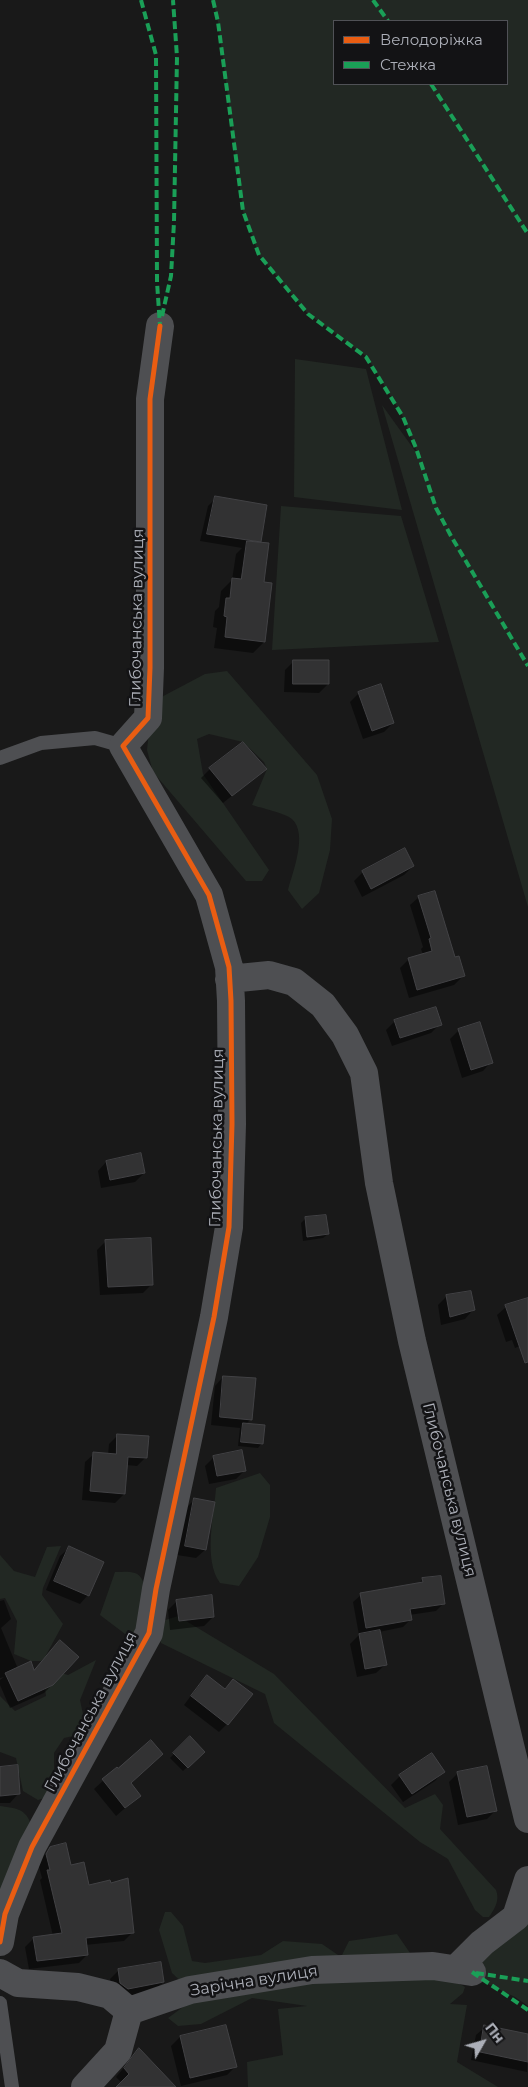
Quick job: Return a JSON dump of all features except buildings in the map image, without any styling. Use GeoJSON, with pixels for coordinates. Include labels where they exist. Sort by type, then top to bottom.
{"type":"FeatureCollection","features":[{"type":"Feature","properties":{"kind":"street","name":"Глибочанська вулиця"},"geometry":{"type":"LineString","coordinates":[[0,1942],[5,1914],[32,1847],[149,1633],[156,1589],[214,1317],[230,1227],[232,1124],[229,967],[209,895],[123,746],[148,718],[150,668],[150,399],[160,326]]}},
{"type":"Feature","properties":{"kind":"street","name":"Глибочанська вулиця"},"geometry":{"type":"LineString","coordinates":[[229,979],[270,974],[294,982],[323,1005],[345,1035],[364,1073],[378,1183],[412,1340],[528,1819]]}},
{"type":"Feature","properties":{"kind":"street","name":"Зарічна вулиця"},"geometry":{"type":"LineString","coordinates":[[129,2012],[190,1990],[312,1970],[433,1966],[464,1971],[482,1943],[516,1917],[528,1880]]}},
{"type":"Feature","properties":{"kind":"street"},"geometry":{"type":"LineString","coordinates":[[0,1973],[18,1983],[78,1987],[110,1995],[129,2012],[118,2051],[85,2087]]}},
{"type":"Feature","properties":{"kind":"lane"},"geometry":{"type":"LineString","coordinates":[[0,758],[41,743],[96,738],[123,746]]}},
{"type":"Feature","properties":{"kind":"lane"},"geometry":{"type":"LineString","coordinates":[[0,2003],[12,2087]]}},
{"type":"Feature","properties":{"kind":"shaded area"},"geometry":{"type":"Polygon","coordinates":[[[213,0],[528,0],[528,907],[382,405],[418,455],[403,417],[367,357],[308,314],[259,255],[243,211],[218,22],[213,0]]]}},
{"type":"Feature","properties":{"kind":"shaded area"},"geometry":{"type":"Polygon","coordinates":[[[295,359],[366,369],[402,510],[294,497],[295,359]]]}},
{"type":"Feature","properties":{"kind":"shaded area"},"geometry":{"type":"Polygon","coordinates":[[[281,506],[401,516],[439,642],[272,650],[281,506]]]}},
{"type":"Feature","properties":{"kind":"shaded area"},"geometry":{"type":"Polygon","coordinates":[[[227,671],[317,775],[332,819],[330,850],[319,893],[302,909],[288,890],[298,853],[299,834],[297,826],[289,817],[252,805],[267,769],[264,762],[243,742],[209,734],[197,739],[203,774],[269,870],[262,881],[246,881],[153,772],[147,750],[152,702],[205,674],[227,671]]]}},
{"type":"Feature","properties":{"kind":"shaded area"},"geometry":{"type":"Polygon","coordinates":[[[260,1473],[270,1485],[270,1517],[258,1557],[239,1586],[220,1583],[212,1562],[211,1550],[216,1488],[260,1473]]]}},
{"type":"Feature","properties":{"kind":"shaded area"},"geometry":{"type":"Polygon","coordinates":[[[61,1546],[43,1588],[42,1595],[63,1624],[45,1657],[41,1661],[31,1661],[14,1654],[17,1621],[5,1598],[0,1599],[0,1555],[14,1571],[35,1577],[47,1547],[61,1546]]]}},
{"type":"Feature","properties":{"kind":"shaded area"},"geometry":{"type":"Polygon","coordinates":[[[115,1572],[135,1573],[140,1576],[146,1590],[149,1633],[133,1640],[100,1615],[115,1572]]]}},
{"type":"Feature","properties":{"kind":"shaded area"},"geometry":{"type":"Polygon","coordinates":[[[178,1616],[274,1674],[405,1808],[435,1794],[443,1805],[440,1829],[496,1890],[497,1901],[489,1917],[483,1917],[475,1910],[448,1859],[420,1842],[274,1723],[265,1694],[161,1643],[156,1623],[178,1616]]]}},
{"type":"Feature","properties":{"kind":"shaded area"},"geometry":{"type":"Polygon","coordinates":[[[96,1660],[80,1700],[87,1733],[64,1738],[54,1753],[54,1789],[44,1798],[38,1800],[23,1791],[16,1758],[0,1752],[0,1696],[15,1711],[46,1696],[42,1667],[68,1675],[96,1660]]]}},
{"type":"Feature","properties":{"kind":"shaded area"},"geometry":{"type":"Polygon","coordinates":[[[0,1806],[22,1811],[30,1822],[0,1903],[0,1806]]]}},
{"type":"Feature","properties":{"kind":"shaded area"},"geometry":{"type":"Polygon","coordinates":[[[528,1880],[528,2006],[515,1997],[456,1969],[528,1880]]]}},
{"type":"Feature","properties":{"kind":"shaded area"},"geometry":{"type":"Polygon","coordinates":[[[165,1912],[171,1912],[183,1926],[192,1961],[205,1963],[261,1955],[283,1941],[322,1944],[341,1957],[349,1941],[397,1934],[410,1953],[190,1990],[172,1973],[159,1930],[165,1912]]]}},
{"type":"Feature","properties":{"kind":"shaded area"},"geometry":{"type":"Polygon","coordinates":[[[381,1975],[438,1979],[465,1987],[463,1993],[450,2004],[467,2005],[457,2062],[498,2087],[248,2087],[247,2062],[283,2055],[278,2009],[307,2006],[252,1998],[201,2024],[178,2026],[168,2018],[198,1996],[381,1975]]]}},
{"type":"Feature","properties":{"kind":"marked path"},"geometry":{"type":"LineString","coordinates":[[141,0],[156,55],[157,282],[160,326]]}},
{"type":"Feature","properties":{"kind":"marked path"},"geometry":{"type":"LineString","coordinates":[[162,316],[171,276],[174,222],[177,57],[173,0]]}},
{"type":"Feature","properties":{"kind":"marked path"},"geometry":{"type":"LineString","coordinates":[[213,0],[218,22],[243,211],[259,255],[308,314],[366,357],[403,417],[416,448],[436,508],[528,666]]}},
{"type":"Feature","properties":{"kind":"marked path"},"geometry":{"type":"LineString","coordinates":[[373,0],[387,20]]}},
{"type":"Feature","properties":{"kind":"marked path"},"geometry":{"type":"LineString","coordinates":[[432,85],[528,234]]}},
{"type":"Feature","properties":{"kind":"marked path"},"geometry":{"type":"LineString","coordinates":[[472,1972],[528,2010]]}},
{"type":"Feature","properties":{"kind":"marked path"},"geometry":{"type":"LineString","coordinates":[[476,1973],[528,1981]]}},
{"type":"Feature","properties":{"kind":"cycle path"},"geometry":{"type":"LineString","coordinates":[[0,1942],[5,1914],[32,1847],[149,1633],[156,1589],[214,1317],[229,1227],[232,1124],[229,967],[209,895],[123,746],[148,718],[150,668],[150,399],[160,326]]}}]}
